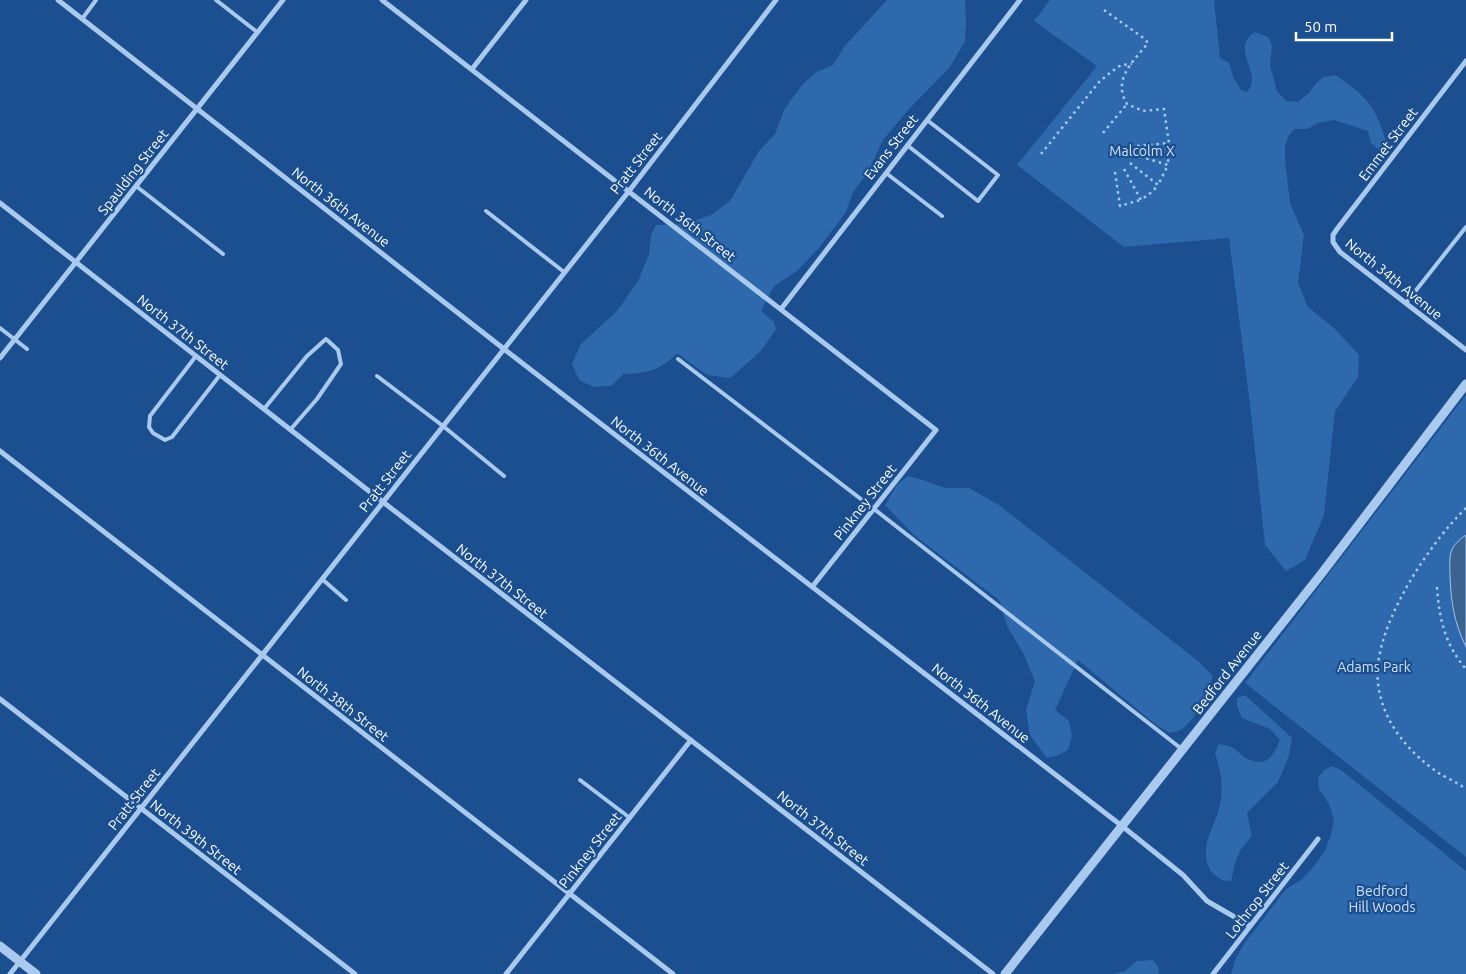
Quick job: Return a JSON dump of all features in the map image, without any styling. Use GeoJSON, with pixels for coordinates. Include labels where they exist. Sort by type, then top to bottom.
{"type":"FeatureCollection","features":[{"type":"Feature","properties":{"kind":"street","name":"North 36th Avenue"},"geometry":{"type":"LineString","coordinates":[[58,0],[504,349],[1122,826],[1183,875],[1207,901],[1250,926]]}},
{"type":"Feature","properties":{"kind":"street","name":"Spaulding Street"},"geometry":{"type":"LineString","coordinates":[[0,358],[283,0]]}},
{"type":"Feature","properties":{"kind":"street","name":"North 36th Street"},"geometry":{"type":"LineString","coordinates":[[382,0],[936,430]]}},
{"type":"Feature","properties":{"kind":"street"},"geometry":{"type":"LineString","coordinates":[[472,69],[526,0]]}},
{"type":"Feature","properties":{"kind":"street","name":"Pratt Street"},"geometry":{"type":"LineString","coordinates":[[10,974],[504,349],[776,0]]}},
{"type":"Feature","properties":{"kind":"street","name":"Evans Street"},"geometry":{"type":"LineString","coordinates":[[780,309],[1020,0]]}},
{"type":"Feature","properties":{"kind":"street","name":"Emmet Street"},"geometry":{"type":"LineString","coordinates":[[1333,242],[1333,236],[1337,229],[1466,61]]}},
{"type":"Feature","properties":{"kind":"street","name":"North 37th Street"},"geometry":{"type":"LineString","coordinates":[[0,203],[992,974]]}},
{"type":"Feature","properties":{"kind":"street","name":"North 34th Avenue"},"geometry":{"type":"LineString","coordinates":[[1333,242],[1340,252],[1466,350]]}},
{"type":"Feature","properties":{"kind":"street","name":"Bedford Avenue"},"geometry":{"type":"LineString","coordinates":[[1005,974],[1322,573],[1466,384]]}},
{"type":"Feature","properties":{"kind":"street","name":"Pinkney Street"},"geometry":{"type":"LineString","coordinates":[[812,587],[936,430]]}},
{"type":"Feature","properties":{"kind":"street","name":"North 38th Street"},"geometry":{"type":"LineString","coordinates":[[0,451],[673,974]]}},
{"type":"Feature","properties":{"kind":"street","name":"North 39th Street"},"geometry":{"type":"LineString","coordinates":[[0,699],[355,974]]}},
{"type":"Feature","properties":{"kind":"street","name":"Pinkney Street"},"geometry":{"type":"LineString","coordinates":[[509,973],[691,740]]}},
{"type":"Feature","properties":{"kind":"street","name":"Lothrop Street"},"geometry":{"type":"LineString","coordinates":[[1212,974],[1318,839]]}},
{"type":"Feature","properties":{"kind":"street"},"geometry":{"type":"LineString","coordinates":[[0,946],[36,974]]}},
{"type":"Feature","properties":{"kind":"lane"},"geometry":{"type":"LineString","coordinates":[[82,19],[96,0]]}},
{"type":"Feature","properties":{"kind":"lane"},"geometry":{"type":"LineString","coordinates":[[216,0],[257,32]]}},
{"type":"Feature","properties":{"kind":"lane"},"geometry":{"type":"LineString","coordinates":[[907,145],[978,201],[998,175],[927,120]]}},
{"type":"Feature","properties":{"kind":"lane"},"geometry":{"type":"LineString","coordinates":[[886,173],[942,216]]}},
{"type":"Feature","properties":{"kind":"lane"},"geometry":{"type":"LineString","coordinates":[[136,186],[223,254]]}},
{"type":"Feature","properties":{"kind":"lane"},"geometry":{"type":"LineString","coordinates":[[486,211],[564,272]]}},
{"type":"Feature","properties":{"kind":"lane"},"geometry":{"type":"LineString","coordinates":[[1406,303],[1466,227]]}},
{"type":"Feature","properties":{"kind":"lane"},"geometry":{"type":"LineString","coordinates":[[0,328],[27,349]]}},
{"type":"Feature","properties":{"kind":"lane"},"geometry":{"type":"LineString","coordinates":[[264,410],[307,356],[326,339],[338,350],[341,364],[317,399],[290,430]]}},
{"type":"Feature","properties":{"kind":"lane"},"geometry":{"type":"LineString","coordinates":[[196,356],[150,416],[149,427],[153,433],[164,440],[172,437],[220,375]]}},
{"type":"Feature","properties":{"kind":"lane"},"geometry":{"type":"LineString","coordinates":[[678,359],[1183,750]]}},
{"type":"Feature","properties":{"kind":"lane"},"geometry":{"type":"LineString","coordinates":[[377,376],[443,426],[504,476]]}},
{"type":"Feature","properties":{"kind":"lane"},"geometry":{"type":"LineString","coordinates":[[322,579],[346,600]]}},
{"type":"Feature","properties":{"kind":"lane"},"geometry":{"type":"LineString","coordinates":[[580,780],[630,818]]}},
{"type":"Feature","properties":{"kind":"path"},"geometry":{"type":"LineString","coordinates":[[1104,10],[1148,43],[1123,77],[1121,89],[1127,104],[1143,112],[1164,109],[1169,143],[1168,165],[1158,185],[1141,200],[1120,206],[1115,172]]}},
{"type":"Feature","properties":{"kind":"path"},"geometry":{"type":"LineString","coordinates":[[1041,154],[1099,82],[1121,65],[1132,64]]}},
{"type":"Feature","properties":{"kind":"path"},"geometry":{"type":"LineString","coordinates":[[1103,134],[1127,104]]}},
{"type":"Feature","properties":{"kind":"path"},"geometry":{"type":"LineString","coordinates":[[1137,146],[1169,143]]}},
{"type":"Feature","properties":{"kind":"path"},"geometry":{"type":"LineString","coordinates":[[1135,155],[1168,165]]}},
{"type":"Feature","properties":{"kind":"path"},"geometry":{"type":"LineString","coordinates":[[1130,163],[1158,185]]}},
{"type":"Feature","properties":{"kind":"path"},"geometry":{"type":"LineString","coordinates":[[1124,169],[1141,200]]}},
{"type":"Feature","properties":{"kind":"path"},"geometry":{"type":"LineString","coordinates":[[1466,508],[1432,547],[1406,590],[1390,623],[1377,665],[1378,682],[1384,710],[1400,737],[1423,761],[1466,789]]}},
{"type":"Feature","properties":{"kind":"path"},"geometry":{"type":"LineString","coordinates":[[1437,587],[1442,630],[1453,653],[1466,669]]}},
{"type":"Feature","properties":{"kind":"green space"},"geometry":{"type":"Polygon","coordinates":[[[887,0],[965,0],[965,41],[950,67],[910,108],[883,140],[868,172],[853,192],[846,212],[819,248],[797,271],[774,286],[761,311],[774,322],[776,329],[761,351],[730,378],[707,375],[677,353],[653,370],[623,374],[611,386],[594,387],[579,380],[572,364],[581,344],[617,311],[638,281],[649,254],[651,235],[656,225],[685,224],[711,215],[730,201],[759,151],[775,134],[785,108],[803,84],[816,72],[833,65],[844,47],[887,0]]]}},
{"type":"Feature","properties":{"kind":"green space","name":"Malcolm X"},"geometry":{"type":"Polygon","coordinates":[[[1050,0],[1214,0],[1220,58],[1229,63],[1234,79],[1241,90],[1247,92],[1251,86],[1251,71],[1246,57],[1245,44],[1248,38],[1255,32],[1268,37],[1272,46],[1270,65],[1277,91],[1286,101],[1298,102],[1324,77],[1335,75],[1362,95],[1378,120],[1386,142],[1380,151],[1371,143],[1368,131],[1334,120],[1318,123],[1307,129],[1294,129],[1285,145],[1290,203],[1304,235],[1298,283],[1308,307],[1335,329],[1359,355],[1358,377],[1335,411],[1324,515],[1305,560],[1286,571],[1265,545],[1229,238],[1124,247],[1017,165],[1097,66],[1034,21],[1050,0]]]}},
{"type":"Feature","properties":{"kind":"green space","name":"Adams Park"},"geometry":{"type":"Polygon","coordinates":[[[1466,395],[1466,857],[1245,683],[1466,395]]]}},
{"type":"Feature","properties":{"kind":"green space"},"geometry":{"type":"Polygon","coordinates":[[[908,476],[945,488],[969,488],[999,505],[1198,661],[1213,676],[1205,698],[1187,725],[1178,731],[1170,733],[1155,724],[1078,660],[1055,710],[1069,721],[1072,736],[1068,750],[1047,758],[1030,735],[1026,710],[1035,681],[1023,653],[1007,626],[999,600],[914,535],[885,505],[897,485],[908,476]]]}},
{"type":"Feature","properties":{"kind":"green space"},"geometry":{"type":"Polygon","coordinates":[[[1245,695],[1292,738],[1289,756],[1278,782],[1247,813],[1252,836],[1241,849],[1235,863],[1231,881],[1226,881],[1220,879],[1212,872],[1206,856],[1208,839],[1220,807],[1222,792],[1221,775],[1215,753],[1219,744],[1225,745],[1233,748],[1244,757],[1263,762],[1271,756],[1280,740],[1270,729],[1242,718],[1237,706],[1237,698],[1245,695]]]}},
{"type":"Feature","properties":{"kind":"green space","name":"Bedford Hill Woods"},"geometry":{"type":"Polygon","coordinates":[[[1332,766],[1341,770],[1466,871],[1466,974],[1231,974],[1236,958],[1244,944],[1286,889],[1301,880],[1315,865],[1325,850],[1334,820],[1329,804],[1319,789],[1318,778],[1324,770],[1332,766]]]}},
{"type":"Feature","properties":{"kind":"green space"},"geometry":{"type":"Polygon","coordinates":[[[1153,960],[1158,967],[1159,974],[1114,974],[1125,971],[1137,961],[1153,960]]]}},
{"type":"Feature","properties":{"kind":"shaded area"},"geometry":{"type":"Polygon","coordinates":[[[1466,535],[1466,647],[1454,612],[1451,595],[1450,555],[1453,547],[1466,535]]]}}]}
